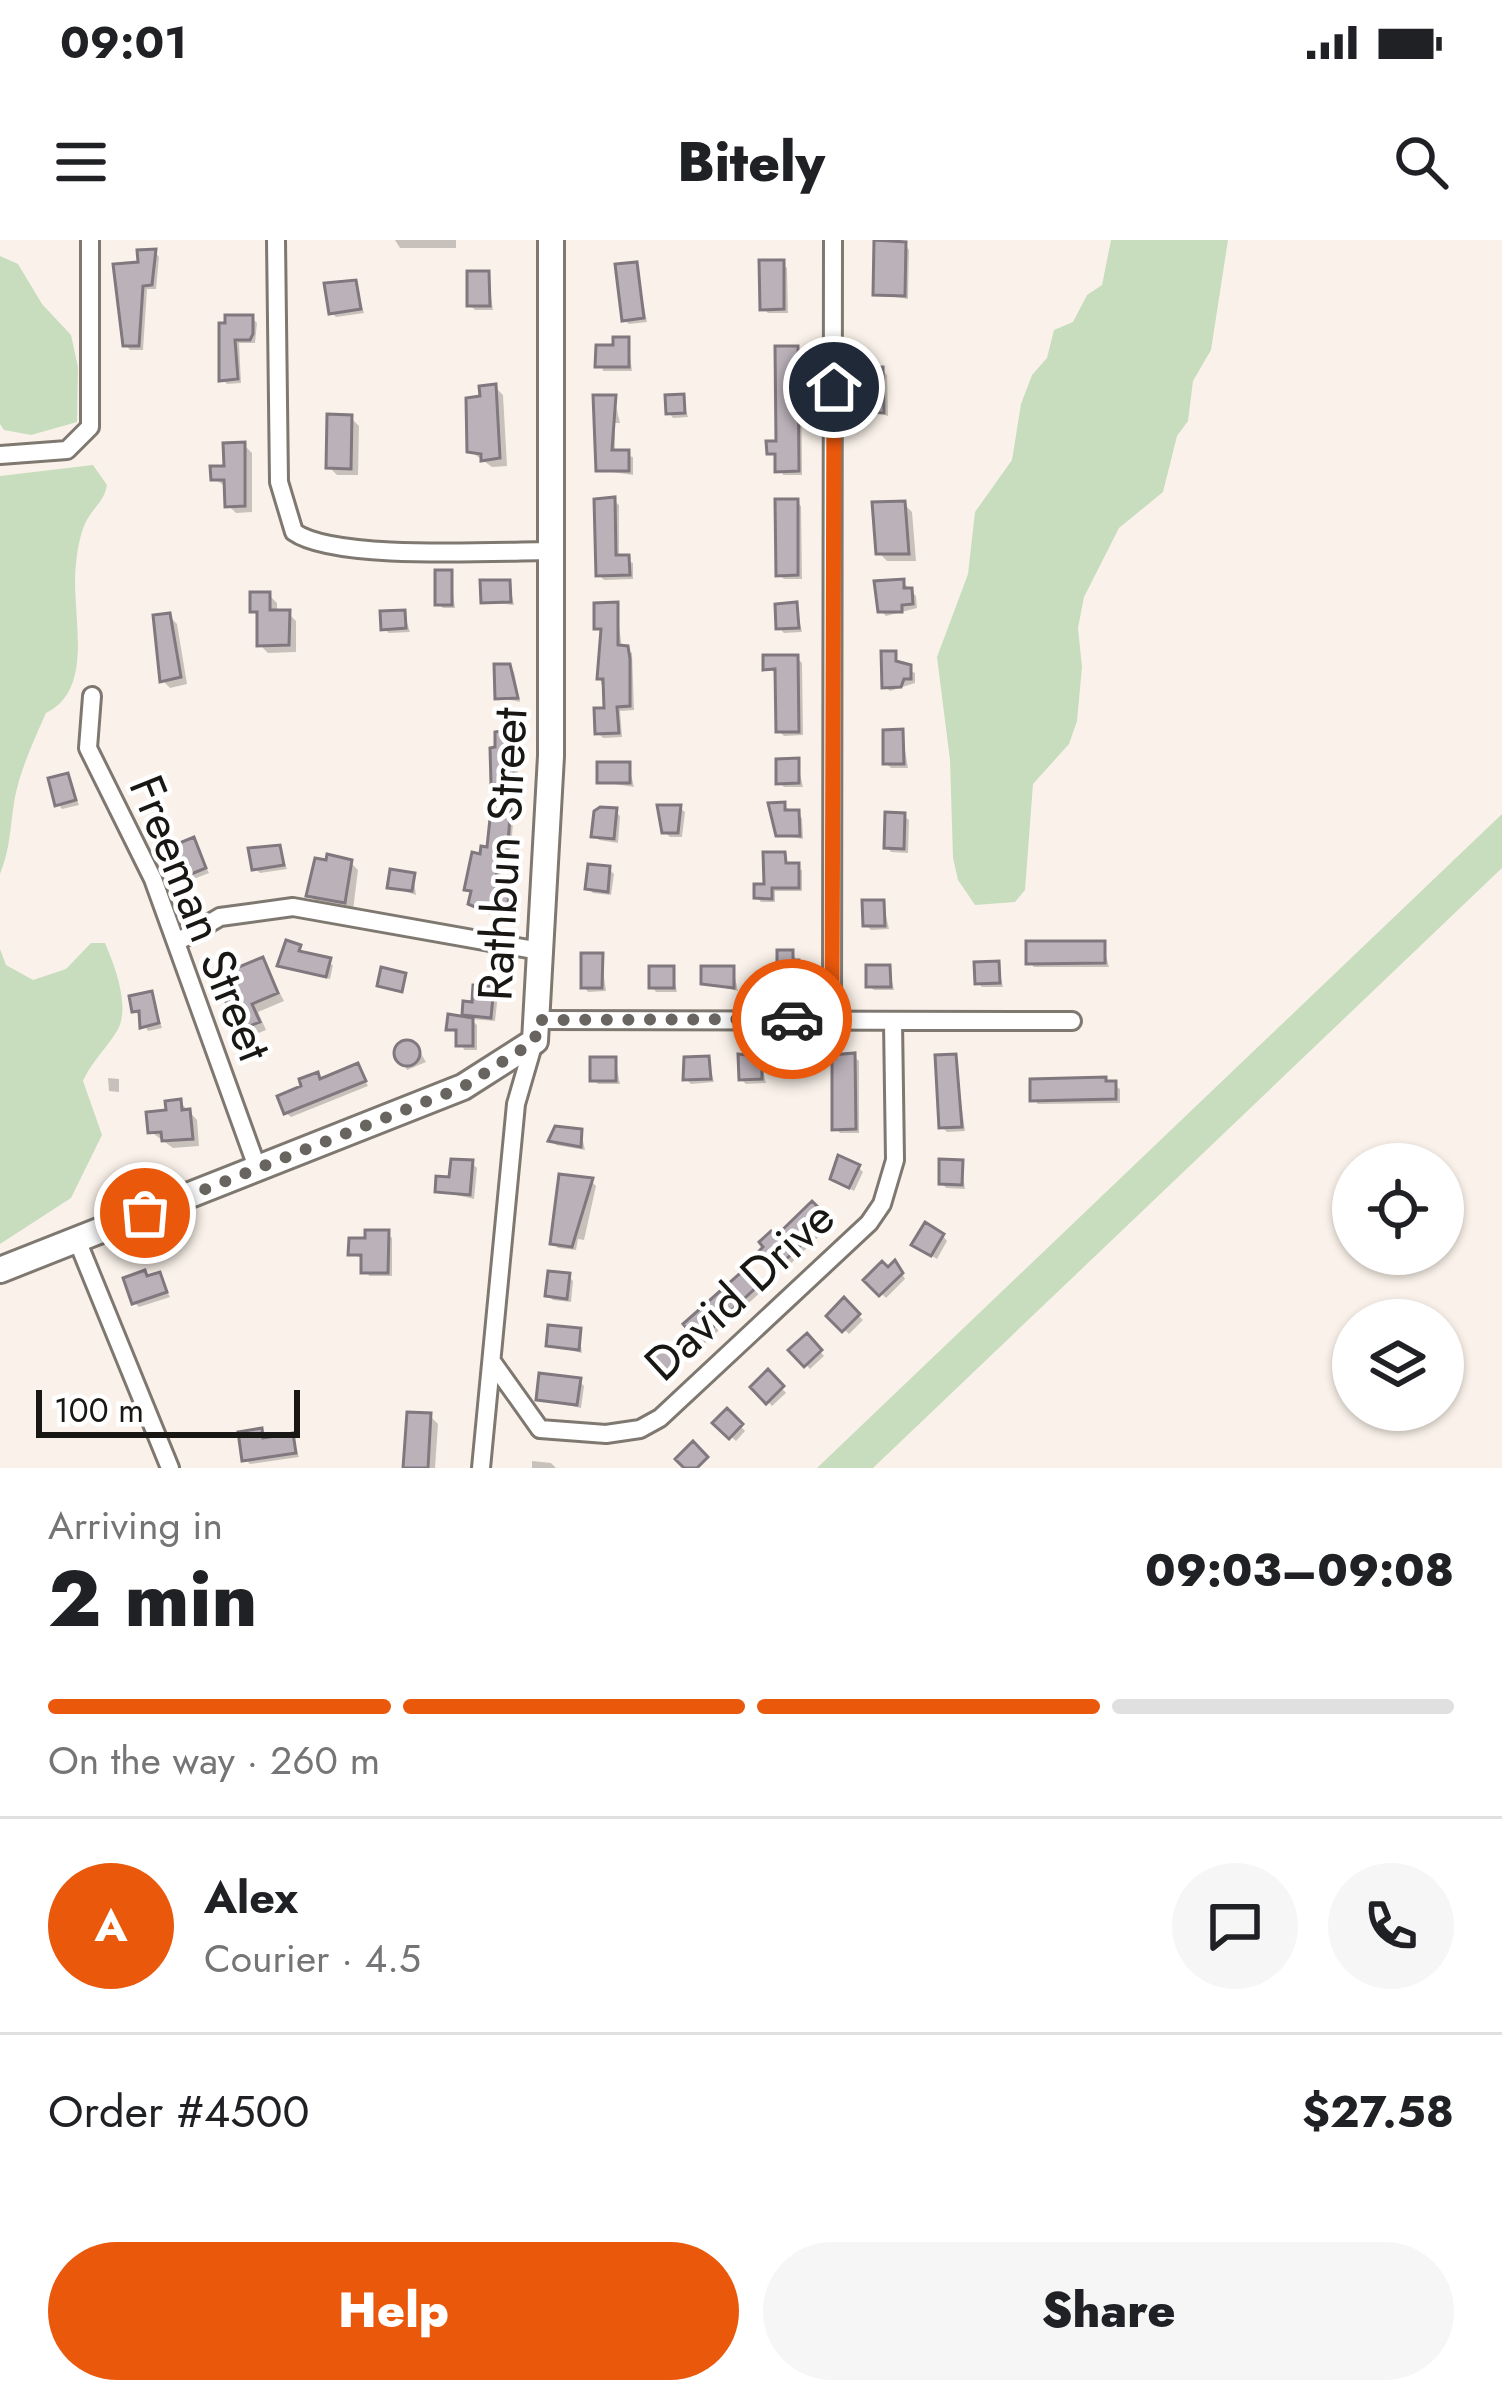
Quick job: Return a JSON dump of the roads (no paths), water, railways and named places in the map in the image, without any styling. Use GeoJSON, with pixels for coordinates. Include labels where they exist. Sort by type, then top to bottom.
{"type":"FeatureCollection","features":[{"type":"Feature","properties":{"kind":"street"},"geometry":{"type":"LineString","coordinates":[[0,455],[74,447],[92,418],[89,240]]}},
{"type":"Feature","properties":{"kind":"street"},"geometry":{"type":"LineString","coordinates":[[276,240],[279,482],[294,532],[321,543],[410,550],[551,551]]}},
{"type":"Feature","properties":{"kind":"street","name":"Rathbun Street"},"geometry":{"type":"LineString","coordinates":[[481,1468],[516,1104],[536,1031],[551,778],[551,240]]}},
{"type":"Feature","properties":{"kind":"street"},"geometry":{"type":"LineString","coordinates":[[832,1018],[833,240]]}},
{"type":"Feature","properties":{"kind":"street","name":"Freeman Street"},"geometry":{"type":"LineString","coordinates":[[92,696],[88,748],[178,943],[257,1168]]}},
{"type":"Feature","properties":{"kind":"street"},"geometry":{"type":"LineString","coordinates":[[178,943],[220,916],[293,907],[540,951]]}},
{"type":"Feature","properties":{"kind":"street"},"geometry":{"type":"LineString","coordinates":[[0,1270],[463,1087],[536,1031],[832,1018],[1072,1021]]}},
{"type":"Feature","properties":{"kind":"street","name":"David Drive"},"geometry":{"type":"LineString","coordinates":[[493,1364],[540,1429],[606,1434],[640,1429],[681,1401],[848,1244],[882,1204],[895,1160],[893,1021]]}},
{"type":"Feature","properties":{"kind":"street"},"geometry":{"type":"LineString","coordinates":[[77,1240],[170,1468]]}}]}
